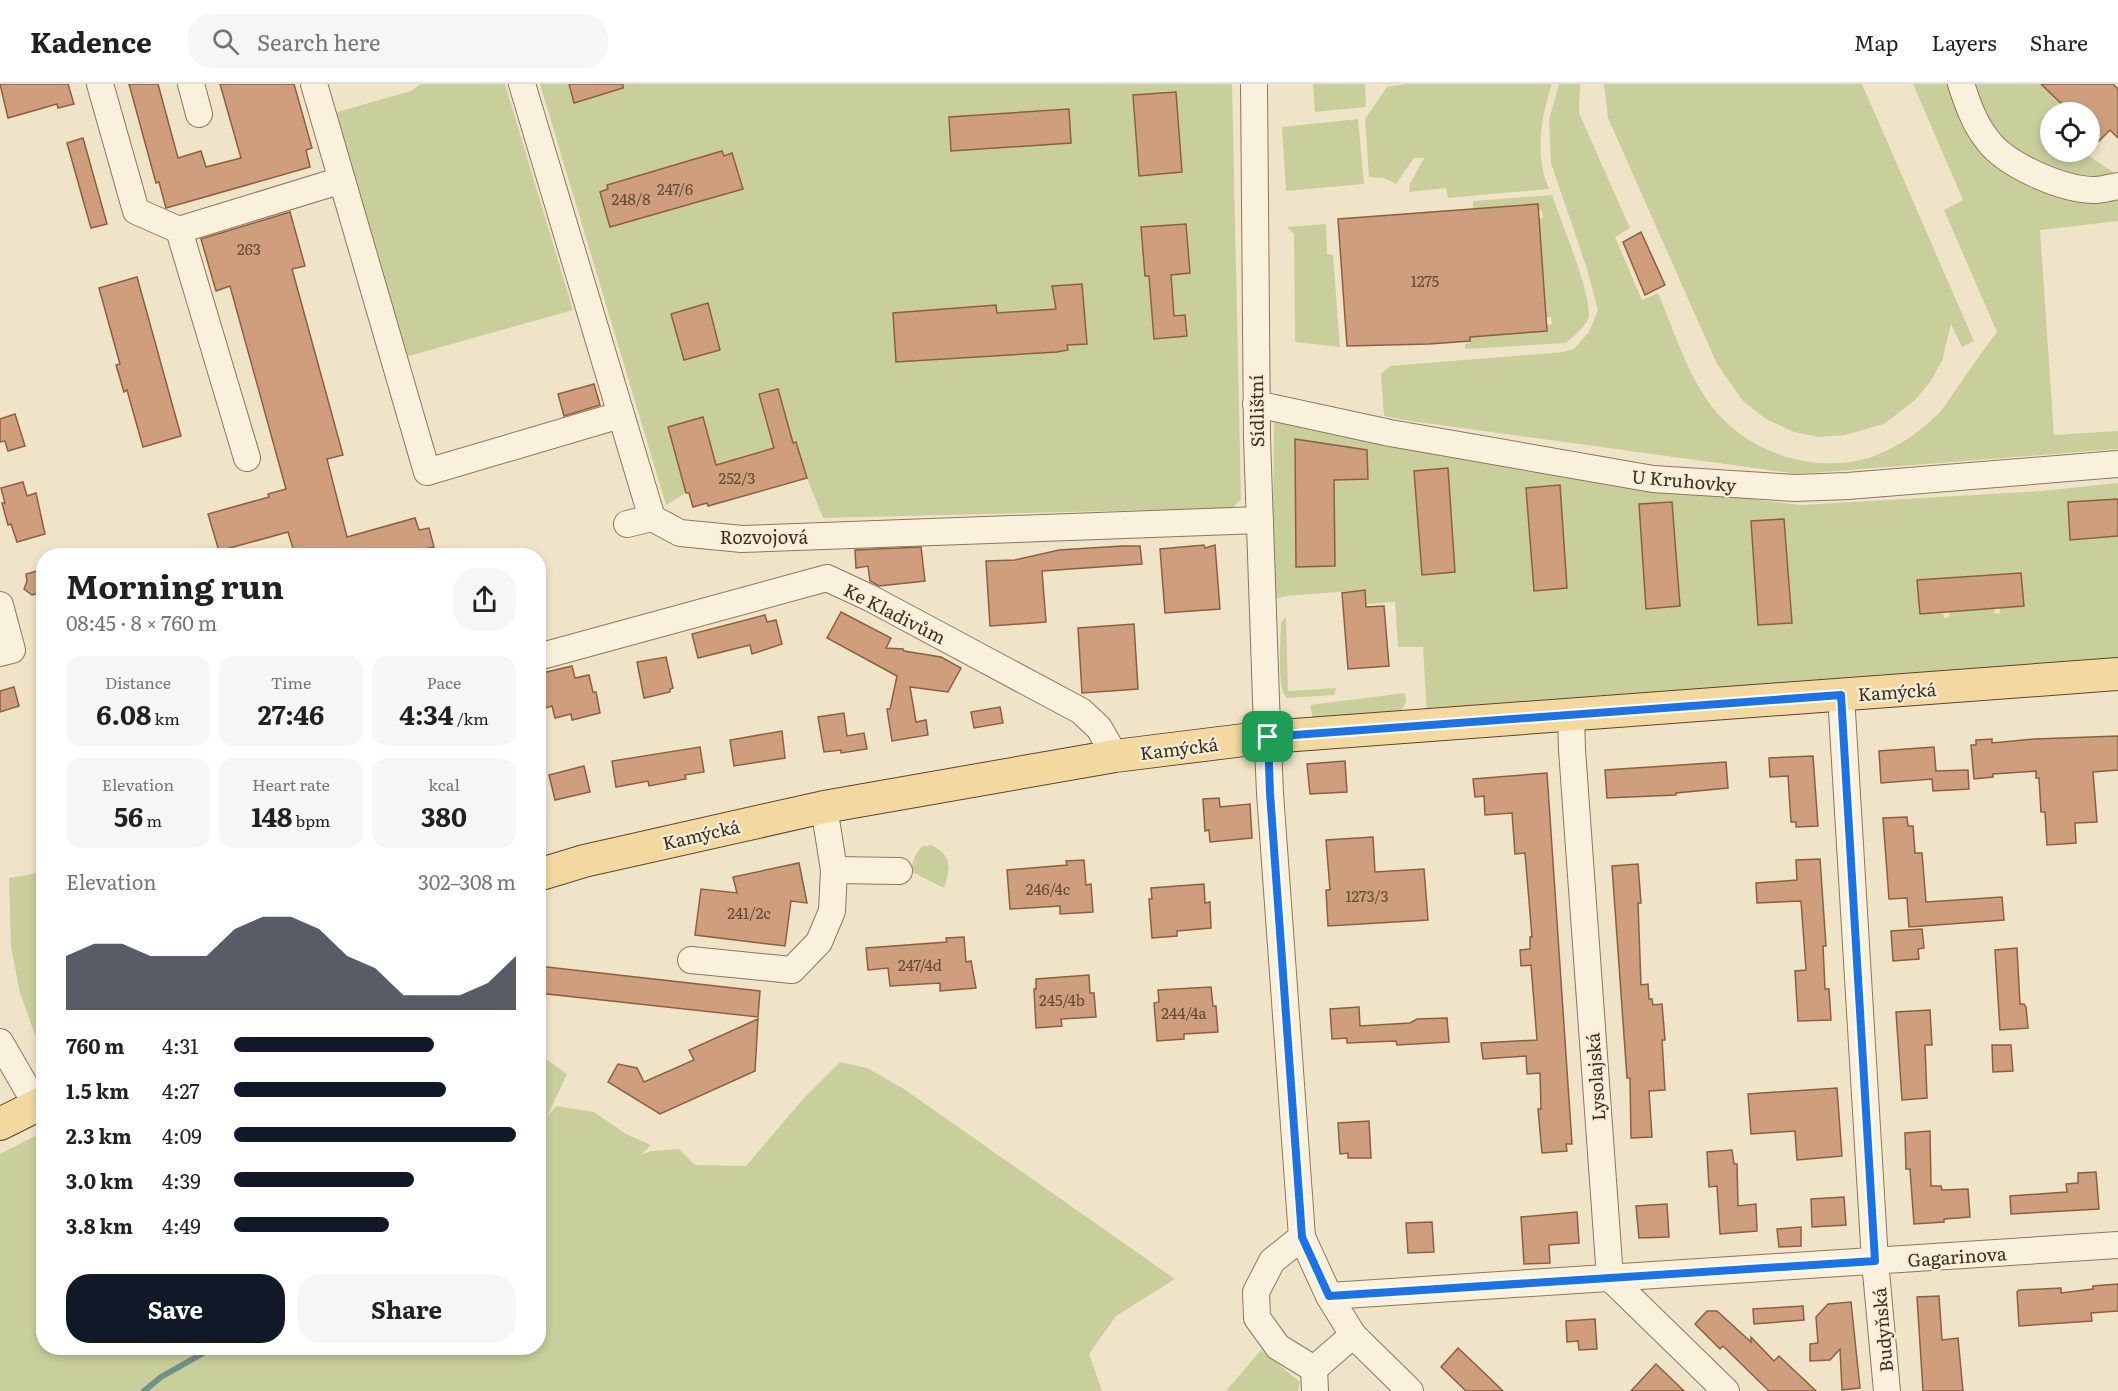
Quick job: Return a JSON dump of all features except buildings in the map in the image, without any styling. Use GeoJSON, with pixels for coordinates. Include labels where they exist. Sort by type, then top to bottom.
{"type":"FeatureCollection","features":[{"type":"Feature","properties":{"kind":"main road","name":"Kamýcká"},"geometry":{"type":"LineString","coordinates":[[546,873],[584,861],[824,807],[1115,756],[1268,737],[2118,674]]}},
{"type":"Feature","properties":{"kind":"main road"},"geometry":{"type":"LineString","coordinates":[[0,1124],[36,1106]]}},
{"type":"Feature","properties":{"kind":"street"},"geometry":{"type":"LineString","coordinates":[[100,84],[136,211],[179,230],[342,180]]}},
{"type":"Feature","properties":{"kind":"street"},"geometry":{"type":"LineString","coordinates":[[191,84],[199,114]]}},
{"type":"Feature","properties":{"kind":"street"},"geometry":{"type":"LineString","coordinates":[[314,84],[428,472],[620,415]]}},
{"type":"Feature","properties":{"kind":"street","name":"Rozvojová"},"geometry":{"type":"LineString","coordinates":[[522,84],[620,415],[639,521],[681,533],[742,539],[1260,520]]}},
{"type":"Feature","properties":{"kind":"street","name":"Sídlištní"},"geometry":{"type":"LineString","coordinates":[[1254,84],[1256,404],[1270,793],[1302,1237]]}},
{"type":"Feature","properties":{"kind":"street"},"geometry":{"type":"LineString","coordinates":[[1961,84],[1975,121],[1985,138],[1998,153],[2018,167],[2072,187],[2096,190],[2118,186]]}},
{"type":"Feature","properties":{"kind":"street"},"geometry":{"type":"LineString","coordinates":[[179,230],[247,458]]}},
{"type":"Feature","properties":{"kind":"street","name":"U Kruhovky"},"geometry":{"type":"LineString","coordinates":[[1256,404],[1390,433],[1653,479],[1795,488],[1848,486],[2118,464]]}},
{"type":"Feature","properties":{"kind":"street","name":"Ke Kladivům"},"geometry":{"type":"LineString","coordinates":[[546,655],[826,578],[870,598],[1081,711],[1099,728],[1115,756]]}},
{"type":"Feature","properties":{"kind":"street"},"geometry":{"type":"LineString","coordinates":[[0,605],[12,650],[0,653]]}},
{"type":"Feature","properties":{"kind":"street","name":"Budyňská"},"geometry":{"type":"LineString","coordinates":[[1841,695],[1875,1261],[1887,1391]]}},
{"type":"Feature","properties":{"kind":"street","name":"Lysolajská"},"geometry":{"type":"LineString","coordinates":[[1571,715],[1572,762],[1610,1278]]}},
{"type":"Feature","properties":{"kind":"street"},"geometry":{"type":"LineString","coordinates":[[691,960],[792,970],[819,942],[832,911],[834,870],[824,807]]}},
{"type":"Feature","properties":{"kind":"street"},"geometry":{"type":"LineString","coordinates":[[834,870],[899,872]]}},
{"type":"Feature","properties":{"kind":"street"},"geometry":{"type":"LineString","coordinates":[[0,1042],[36,1098]]}},
{"type":"Feature","properties":{"kind":"street"},"geometry":{"type":"LineString","coordinates":[[1353,1335],[1315,1380],[1278,1347],[1257,1318],[1256,1293],[1272,1261],[1302,1237],[1329,1296],[1353,1335],[1410,1391]]}},
{"type":"Feature","properties":{"kind":"street","name":"Gagarinova"},"geometry":{"type":"LineString","coordinates":[[1329,1296],[2118,1245]]}},
{"type":"Feature","properties":{"kind":"street"},"geometry":{"type":"LineString","coordinates":[[1610,1278],[1726,1391]]}},
{"type":"Feature","properties":{"kind":"green space"},"geometry":{"type":"Polygon","coordinates":[[[421,84],[505,84],[573,310],[398,359],[334,113],[411,91],[421,84]]]}},
{"type":"Feature","properties":{"kind":"green space"},"geometry":{"type":"Polygon","coordinates":[[[540,84],[1232,84],[1241,499],[1233,508],[823,518],[796,442],[716,465],[703,417],[668,427],[686,493],[666,505],[540,84]]]}},
{"type":"Feature","properties":{"kind":"green space"},"geometry":{"type":"Polygon","coordinates":[[[1313,84],[1365,84],[1366,107],[1315,112],[1313,84]]]}},
{"type":"Feature","properties":{"kind":"green space"},"geometry":{"type":"Polygon","coordinates":[[[1405,84],[1552,84],[1541,137],[1541,159],[1549,189],[1448,198],[1446,188],[1409,192],[1410,184],[1424,158],[1414,158],[1396,184],[1384,178],[1369,177],[1365,119],[1387,87],[1405,84]]]}},
{"type":"Feature","properties":{"kind":"green space"},"geometry":{"type":"Polygon","coordinates":[[[1559,84],[1580,84],[1579,113],[1630,228],[1615,237],[1642,300],[1658,293],[1687,364],[1710,404],[1742,436],[1762,447],[1784,456],[1829,463],[1852,462],[1874,456],[1900,444],[1924,427],[1944,408],[1997,332],[1944,210],[1963,200],[1913,84],[1954,84],[1981,151],[2118,197],[2118,221],[2040,230],[2054,435],[2118,431],[2118,449],[1798,474],[1384,416],[1381,374],[1390,366],[1563,352],[1574,349],[1589,332],[1598,310],[1587,269],[1551,163],[1549,120],[1559,84]]]}},
{"type":"Feature","properties":{"kind":"green space"},"geometry":{"type":"Polygon","coordinates":[[[1604,84],[1862,84],[1974,341],[1962,347],[1951,324],[1942,361],[1930,382],[1915,400],[1884,424],[1845,435],[1819,437],[1794,432],[1766,419],[1743,401],[1717,364],[1608,118],[1604,84]]]}},
{"type":"Feature","properties":{"kind":"green space"},"geometry":{"type":"Polygon","coordinates":[[[1972,84],[2041,84],[2060,102],[2040,102],[2040,162],[2098,162],[2114,173],[2111,180],[2049,172],[1997,140],[1972,84]]]}},
{"type":"Feature","properties":{"kind":"green space"},"geometry":{"type":"Polygon","coordinates":[[[1358,119],[1364,184],[1286,191],[1282,127],[1358,119]]]}},
{"type":"Feature","properties":{"kind":"green space"},"geometry":{"type":"Polygon","coordinates":[[[1552,195],[1582,278],[1589,310],[1588,319],[1579,332],[1566,343],[1465,349],[1465,344],[1470,343],[1470,337],[1547,331],[1547,325],[1552,324],[1551,317],[1546,317],[1539,219],[1543,218],[1542,210],[1538,211],[1538,205],[1473,212],[1473,201],[1552,195]]]}},
{"type":"Feature","properties":{"kind":"green space"},"geometry":{"type":"Polygon","coordinates":[[[1326,224],[1327,254],[1333,255],[1340,347],[1295,342],[1294,234],[1287,227],[1326,224]]]}},
{"type":"Feature","properties":{"kind":"green space"},"geometry":{"type":"Polygon","coordinates":[[[1274,422],[1446,450],[1571,477],[1801,505],[2041,491],[2118,483],[2118,499],[2068,503],[2071,540],[2118,536],[2118,670],[1427,717],[1423,647],[1398,647],[1395,602],[1365,604],[1364,590],[1286,596],[1272,600],[1274,422]],[[1295,439],[1297,567],[1335,566],[1334,488],[1329,480],[1368,479],[1367,450],[1295,439]],[[1447,468],[1414,471],[1422,575],[1455,572],[1447,468]],[[1560,485],[1526,488],[1534,591],[1567,588],[1560,485]],[[1672,502],[1639,505],[1646,608],[1680,606],[1672,502]],[[1784,519],[1751,522],[1758,625],[1792,623],[1784,519]],[[2021,573],[1918,580],[1920,614],[1943,612],[1944,618],[1949,617],[1949,611],[1994,608],[1995,614],[2000,613],[2000,608],[2023,606],[2021,573]]]}},
{"type":"Feature","properties":{"kind":"green space"},"geometry":{"type":"Polygon","coordinates":[[[1286,617],[1288,691],[1336,688],[1334,695],[1287,698],[1281,684],[1280,674],[1281,622],[1286,617]]]}},
{"type":"Feature","properties":{"kind":"green space"},"geometry":{"type":"Polygon","coordinates":[[[1405,693],[1406,702],[1401,711],[1313,719],[1310,705],[1405,693]]]}},
{"type":"Feature","properties":{"kind":"green space"},"geometry":{"type":"Polygon","coordinates":[[[931,845],[943,853],[948,863],[944,888],[910,871],[921,847],[931,845]]]}},
{"type":"Feature","properties":{"kind":"green space"},"geometry":{"type":"Polygon","coordinates":[[[36,873],[36,1038],[20,993],[11,947],[9,878],[36,873]]]}},
{"type":"Feature","properties":{"kind":"green space"},"geometry":{"type":"Polygon","coordinates":[[[546,1059],[567,1074],[547,1117],[556,1106],[594,1112],[626,1134],[651,1145],[641,1155],[651,1151],[679,1149],[695,1165],[746,1166],[804,1098],[840,1062],[867,1068],[904,1089],[1175,1279],[1116,1316],[1089,1354],[1102,1391],[0,1391],[0,1154],[36,1136],[36,1355],[546,1355],[546,1059]]]}},
{"type":"Feature","properties":{"kind":"green space"},"geometry":{"type":"Polygon","coordinates":[[[1261,1350],[1300,1382],[1298,1391],[1226,1391],[1261,1350]]]}},
{"type":"Feature","properties":{"kind":"waterway"},"geometry":{"type":"LineString","coordinates":[[144,1391],[161,1377],[200,1355]]}},
{"type":"Feature","properties":{"kind":"route"},"geometry":{"type":"LineString","coordinates":[[1841,695],[1875,1261],[1329,1296],[1302,1237],[1270,793],[1268,737],[1841,695]]}}]}
